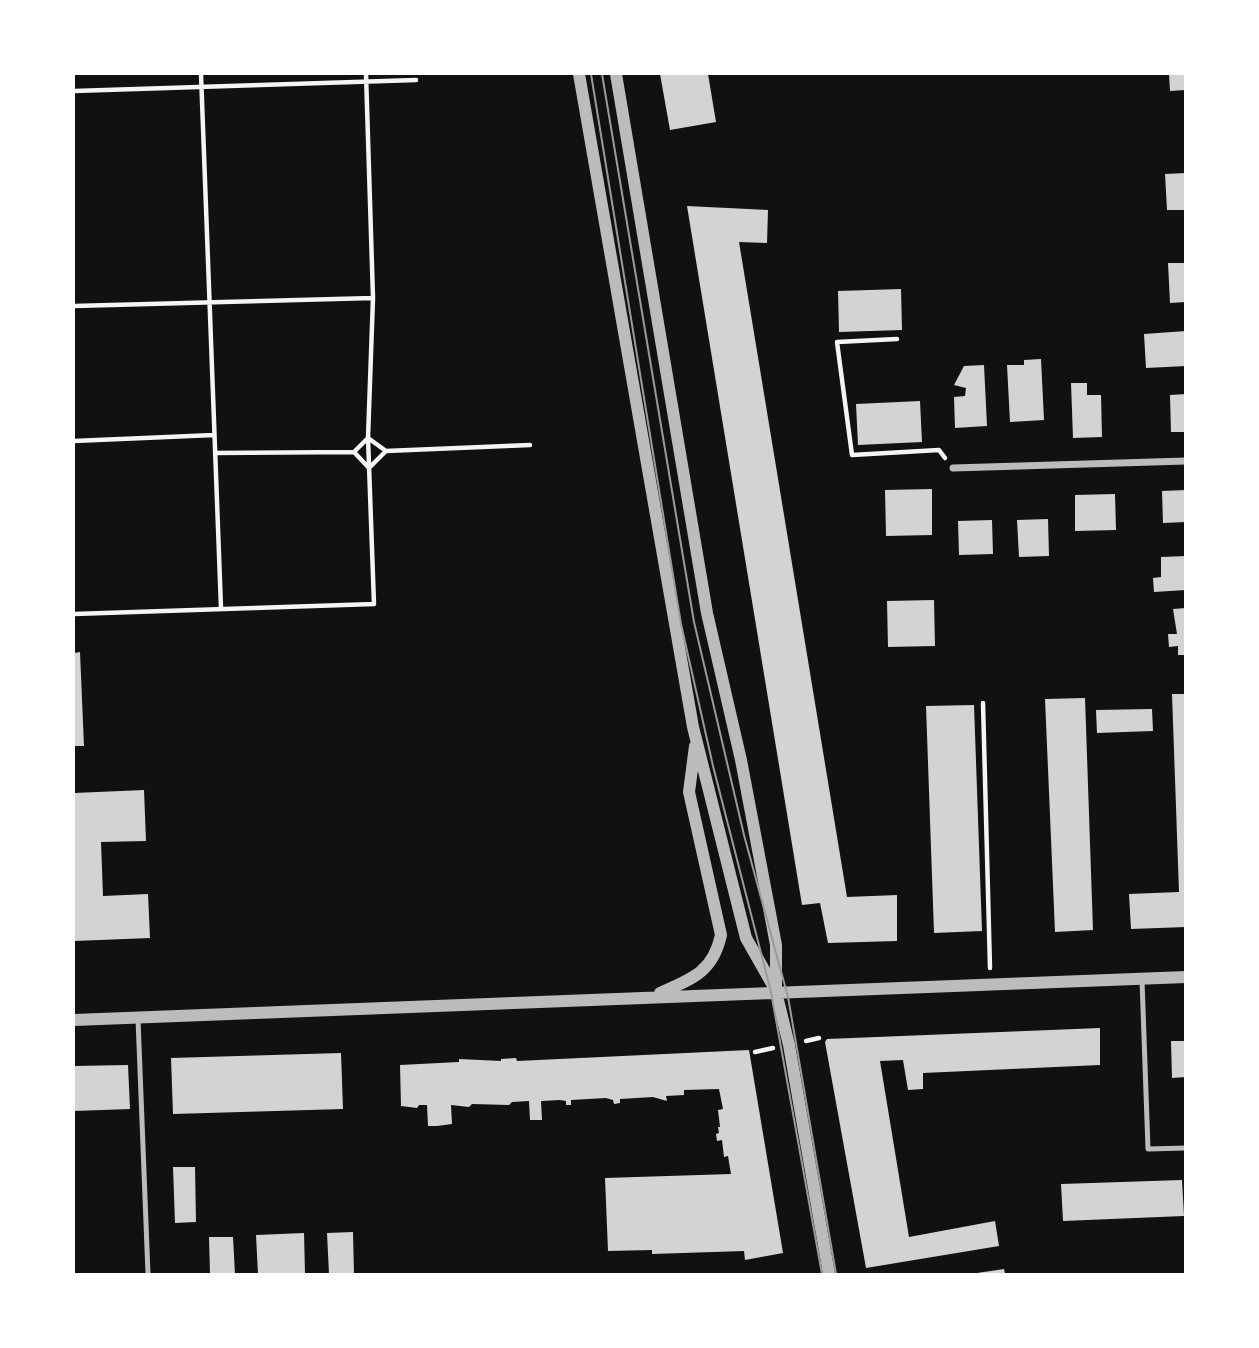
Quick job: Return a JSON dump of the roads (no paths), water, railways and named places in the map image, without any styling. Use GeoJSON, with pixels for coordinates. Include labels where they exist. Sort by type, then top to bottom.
{"type":"FeatureCollection","features":[{"type":"Feature","properties":{"kind":"street"},"geometry":{"type":"LineString","coordinates":[[579,74],[696,739],[746,938],[776,992]]}},
{"type":"Feature","properties":{"kind":"street"},"geometry":{"type":"LineString","coordinates":[[616,74],[707,613],[741,760],[776,945],[776,992],[789,1045],[829,1275]]}},
{"type":"Feature","properties":{"kind":"street"},"geometry":{"type":"LineString","coordinates":[[953,468],[1185,461]]}},
{"type":"Feature","properties":{"kind":"street"},"geometry":{"type":"LineString","coordinates":[[652,997],[691,980],[708,966],[716,954],[721,935],[689,792],[696,739]]}},
{"type":"Feature","properties":{"kind":"street"},"geometry":{"type":"LineString","coordinates":[[74,1020],[1185,977]]}},
{"type":"Feature","properties":{"kind":"lane"},"geometry":{"type":"LineString","coordinates":[[1142,979],[1148,1149],[1185,1148]]}},
{"type":"Feature","properties":{"kind":"lane"},"geometry":{"type":"LineString","coordinates":[[138,1017],[148,1275]]}},
{"type":"Feature","properties":{"kind":"tram line"},"geometry":{"type":"LineString","coordinates":[[591,74],[681,624],[713,766],[771,992],[822,1274]]}},
{"type":"Feature","properties":{"kind":"tram line"},"geometry":{"type":"LineString","coordinates":[[602,74],[694,622],[744,835],[788,997],[836,1274]]}}]}
